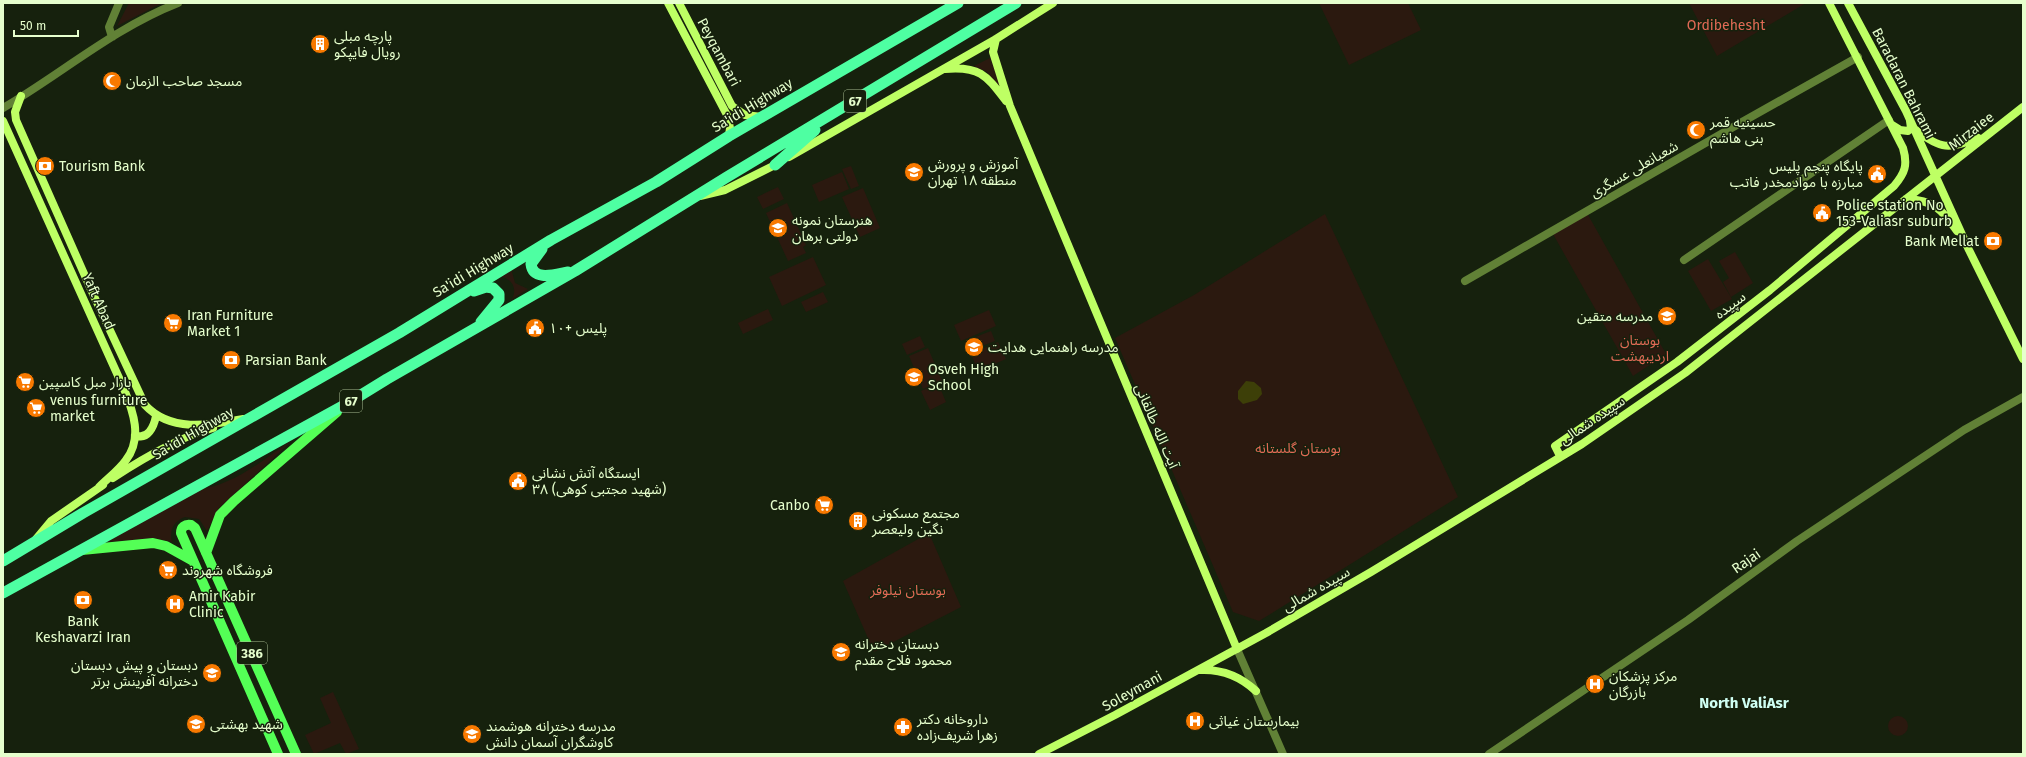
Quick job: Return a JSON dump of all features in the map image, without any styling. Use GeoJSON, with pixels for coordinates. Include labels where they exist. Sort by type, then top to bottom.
{"type":"FeatureCollection","features":[{"type":"Feature","properties":{"kind":"highway","name":"Sa'idi Highway"},"geometry":{"type":"LineString","coordinates":[[3,561],[399,333],[551,240],[656,182],[729,136],[958,3]]}},
{"type":"Feature","properties":{"kind":"highway","name":"67"},"geometry":{"type":"LineString","coordinates":[[3,593],[348,403],[387,378],[474,330],[575,271],[1016,3]]}},
{"type":"Feature","properties":{"kind":"highway"},"geometry":{"type":"LineString","coordinates":[[775,165],[838,111]]}},
{"type":"Feature","properties":{"kind":"highway"},"geometry":{"type":"LineString","coordinates":[[551,240],[531,264],[534,272],[539,275],[547,276],[575,271]]}},
{"type":"Feature","properties":{"kind":"highway"},"geometry":{"type":"LineString","coordinates":[[459,295],[486,287],[493,288],[499,294],[499,300],[474,330]]}},
{"type":"Feature","properties":{"kind":"main road","name":"Peyqambari"},"geometry":{"type":"LineString","coordinates":[[668,3],[725,111],[729,122],[729,136]]}},
{"type":"Feature","properties":{"kind":"main road","name":"Peyqambari"},"geometry":{"type":"LineString","coordinates":[[679,3],[732,106],[745,115],[762,117]]}},
{"type":"Feature","properties":{"kind":"main road"},"geometry":{"type":"LineString","coordinates":[[693,198],[725,190],[775,165],[943,69],[1053,3]]}},
{"type":"Feature","properties":{"kind":"main road"},"geometry":{"type":"LineString","coordinates":[[1829,3],[1858,57],[1890,123],[1900,130],[1908,131],[1911,128],[1910,119]]}},
{"type":"Feature","properties":{"kind":"main road","name":"Baradaran Bahrami"},"geometry":{"type":"LineString","coordinates":[[1848,3],[1910,119],[1969,250]]}},
{"type":"Feature","properties":{"kind":"main road","name":"آیت الله طالقانی"},"geometry":{"type":"LineString","coordinates":[[996,38],[993,52],[1010,106],[1237,649]]}},
{"type":"Feature","properties":{"kind":"main road","name":"آیت الله طالقانی"},"geometry":{"type":"LineString","coordinates":[[943,69],[962,67],[979,71],[995,86],[1010,106]]}},
{"type":"Feature","properties":{"kind":"main road"},"geometry":{"type":"LineString","coordinates":[[21,96],[16,112],[16,120],[145,405],[156,416],[172,422],[202,425],[250,418]]}},
{"type":"Feature","properties":{"kind":"main road"},"geometry":{"type":"LineString","coordinates":[[725,111],[732,106]]}},
{"type":"Feature","properties":{"kind":"main road","name":"Mirzaiee"},"geometry":{"type":"LineString","coordinates":[[1936,176],[1984,136],[2023,107]]}},
{"type":"Feature","properties":{"kind":"main road","name":"Yaft Abad"},"geometry":{"type":"LineString","coordinates":[[3,121],[128,398],[135,418],[135,435],[131,450],[126,460],[100,487]]}},
{"type":"Feature","properties":{"kind":"main road","name":"سپیده"},"geometry":{"type":"LineString","coordinates":[[1560,456],[1555,446],[1677,362],[1796,269],[1894,186],[1906,169],[1906,158],[1890,123]]}},
{"type":"Feature","properties":{"kind":"main road"},"geometry":{"type":"LineString","coordinates":[[1914,128],[1932,141],[1948,147],[1956,146],[1984,136]]}},
{"type":"Feature","properties":{"kind":"main road","name":"سپیده شمالی"},"geometry":{"type":"LineString","coordinates":[[1237,649],[1371,572],[1560,456],[1685,373],[1936,176]]}},
{"type":"Feature","properties":{"kind":"main road"},"geometry":{"type":"LineString","coordinates":[[1906,199],[1918,200],[1932,204],[1944,213],[1969,250],[2023,359]]}},
{"type":"Feature","properties":{"kind":"main road"},"geometry":{"type":"LineString","coordinates":[[1796,269],[1804,280]]}},
{"type":"Feature","properties":{"kind":"main road"},"geometry":{"type":"LineString","coordinates":[[1721,328],[1729,339]]}},
{"type":"Feature","properties":{"kind":"main road"},"geometry":{"type":"LineString","coordinates":[[206,553],[220,515],[348,403]]}},
{"type":"Feature","properties":{"kind":"main road"},"geometry":{"type":"LineString","coordinates":[[135,435],[143,436],[149,433],[154,425],[156,416]]}},
{"type":"Feature","properties":{"kind":"main road"},"geometry":{"type":"LineString","coordinates":[[32,543],[51,521],[133,465],[190,436],[250,418]]}},
{"type":"Feature","properties":{"kind":"main road"},"geometry":{"type":"LineString","coordinates":[[193,561],[181,533],[182,528],[186,525],[191,525],[195,528],[206,553]]}},
{"type":"Feature","properties":{"kind":"main road"},"geometry":{"type":"LineString","coordinates":[[80,550],[153,543],[166,546],[193,561]]}},
{"type":"Feature","properties":{"kind":"main road","name":"386"},"geometry":{"type":"LineString","coordinates":[[206,553],[296,754]]}},
{"type":"Feature","properties":{"kind":"main road","name":"386"},"geometry":{"type":"LineString","coordinates":[[193,561],[278,754]]}},
{"type":"Feature","properties":{"kind":"main road","name":"Soleymani"},"geometry":{"type":"LineString","coordinates":[[1038,754],[1115,715],[1237,649]]}},
{"type":"Feature","properties":{"kind":"main road"},"geometry":{"type":"LineString","coordinates":[[1197,670],[1214,670],[1231,675],[1244,682],[1256,692]]}},
{"type":"Feature","properties":{"kind":"street"},"geometry":{"type":"LineString","coordinates":[[112,37],[109,27],[119,3]]}},
{"type":"Feature","properties":{"kind":"street"},"geometry":{"type":"LineString","coordinates":[[3,108],[112,37],[165,8],[178,3]]}},
{"type":"Feature","properties":{"kind":"street","name":"شعبانعلی عسگری"},"geometry":{"type":"LineString","coordinates":[[1465,281],[1858,57]]}},
{"type":"Feature","properties":{"kind":"street"},"geometry":{"type":"LineString","coordinates":[[1684,260],[1890,123]]}},
{"type":"Feature","properties":{"kind":"street","name":"Rajai"},"geometry":{"type":"LineString","coordinates":[[1489,754],[1688,620],[1739,582],[1828,521],[1964,430],[2023,397]]}},
{"type":"Feature","properties":{"kind":"street","name":"آیت الله طالقانی"},"geometry":{"type":"LineString","coordinates":[[1237,649],[1283,754]]}},
{"type":"Feature","properties":{"kind":"green space"},"geometry":{"type":"Polygon","coordinates":[[[129,3],[162,3],[117,26],[129,3]]]}},
{"type":"Feature","properties":{"kind":"green space"},"geometry":{"type":"Polygon","coordinates":[[[1319,3],[1408,3],[1421,30],[1349,65],[1319,3]]]}},
{"type":"Feature","properties":{"kind":"green space","name":"Ordibehesht"},"geometry":{"type":"Polygon","coordinates":[[[1689,3],[1806,3],[1717,56],[1689,3]]]}},
{"type":"Feature","properties":{"kind":"green space"},"geometry":{"type":"Polygon","coordinates":[[[990,58],[1003,91],[987,72],[974,66],[990,58]]]}},
{"type":"Feature","properties":{"kind":"green space"},"geometry":{"type":"Polygon","coordinates":[[[851,166],[859,186],[851,189],[842,169],[851,166]]]}},
{"type":"Feature","properties":{"kind":"green space"},"geometry":{"type":"Polygon","coordinates":[[[842,172],[849,189],[819,202],[812,185],[842,172]]]}},
{"type":"Feature","properties":{"kind":"green space"},"geometry":{"type":"Polygon","coordinates":[[[778,187],[784,199],[763,209],[757,197],[778,187]]]}},
{"type":"Feature","properties":{"kind":"green space"},"geometry":{"type":"Polygon","coordinates":[[[863,188],[880,228],[860,237],[842,197],[863,188]]]}},
{"type":"Feature","properties":{"kind":"green space"},"geometry":{"type":"Polygon","coordinates":[[[787,203],[806,245],[803,247],[806,253],[788,261],[766,213],[787,203]]]}},
{"type":"Feature","properties":{"kind":"green space","name":"بوستان اردیبهشت"},"geometry":{"type":"Polygon","coordinates":[[[1587,213],[1666,354],[1633,376],[1553,234],[1587,213]]]}},
{"type":"Feature","properties":{"kind":"green space","name":"بوستان گلستانه"},"geometry":{"type":"Polygon","coordinates":[[[1325,214],[1458,497],[1259,621],[1233,612],[1115,338],[1194,295],[1325,214]]]}},
{"type":"Feature","properties":{"kind":"green space"},"geometry":{"type":"Polygon","coordinates":[[[1735,252],[1753,283],[1731,297],[1723,282],[1729,278],[1719,261],[1735,252]]]}},
{"type":"Feature","properties":{"kind":"green space"},"geometry":{"type":"Polygon","coordinates":[[[813,257],[826,285],[782,306],[769,277],[813,257]]]}},
{"type":"Feature","properties":{"kind":"green space"},"geometry":{"type":"Polygon","coordinates":[[[1708,259],[1732,299],[1711,311],[1688,271],[1708,259]]]}},
{"type":"Feature","properties":{"kind":"green space"},"geometry":{"type":"Polygon","coordinates":[[[514,268],[512,272],[515,283],[528,289],[512,299],[514,295],[514,287],[507,279],[499,277],[514,268]]]}},
{"type":"Feature","properties":{"kind":"green space"},"geometry":{"type":"Polygon","coordinates":[[[823,292],[828,302],[806,312],[801,302],[823,292]]]}},
{"type":"Feature","properties":{"kind":"green space"},"geometry":{"type":"Polygon","coordinates":[[[768,309],[773,320],[743,334],[738,323],[768,309]]]}},
{"type":"Feature","properties":{"kind":"green space"},"geometry":{"type":"Polygon","coordinates":[[[989,310],[996,326],[961,341],[954,325],[989,310]]]}},
{"type":"Feature","properties":{"kind":"green space"},"geometry":{"type":"Polygon","coordinates":[[[991,331],[995,341],[974,349],[970,339],[991,331]]]}},
{"type":"Feature","properties":{"kind":"green space"},"geometry":{"type":"Polygon","coordinates":[[[920,336],[925,347],[907,355],[902,344],[920,336]]]}},
{"type":"Feature","properties":{"kind":"green space"},"geometry":{"type":"Polygon","coordinates":[[[998,342],[1006,359],[978,371],[971,354],[998,342]]]}},
{"type":"Feature","properties":{"kind":"green space"},"geometry":{"type":"Polygon","coordinates":[[[928,348],[942,381],[923,389],[909,356],[928,348]]]}},
{"type":"Feature","properties":{"kind":"green space"},"geometry":{"type":"Polygon","coordinates":[[[938,383],[946,402],[930,410],[921,391],[938,383]]]}},
{"type":"Feature","properties":{"kind":"green space"},"geometry":{"type":"Polygon","coordinates":[[[294,439],[219,508],[207,531],[199,519],[185,517],[173,526],[171,534],[172,542],[154,538],[106,542],[199,489],[225,483],[237,477],[294,439]]]}},
{"type":"Feature","properties":{"kind":"green space","name":"بوستان نیلوفر"},"geometry":{"type":"Polygon","coordinates":[[[929,533],[961,607],[874,652],[843,581],[929,533]]]}},
{"type":"Feature","properties":{"kind":"green space"},"geometry":{"type":"Polygon","coordinates":[[[333,692],[359,749],[346,754],[340,743],[314,754],[305,735],[331,723],[320,698],[333,692]]]}},
{"type":"Feature","properties":{"kind":"green space"},"geometry":{"type":"Polygon","coordinates":[[[1898,716],[1905,719],[1908,726],[1905,733],[1898,736],[1891,733],[1888,726],[1891,719],[1898,716]]]}},
{"type":"Feature","properties":{"kind":"shaded area"},"geometry":{"type":"Polygon","coordinates":[[[1246,381],[1254,382],[1261,388],[1262,394],[1257,400],[1243,404],[1238,399],[1238,391],[1246,381]]]}},
{"type":"Feature","properties":{"kind":"place","name":"پارچه مبلی رویال فایپکو"},"geometry":{"type":"Point","coordinates":[320,44]}},
{"type":"Feature","properties":{"kind":"place","name":"مسجد صاحب الزمان"},"geometry":{"type":"Point","coordinates":[112,81]}},
{"type":"Feature","properties":{"kind":"place","name":"حسینیه قمر بنی هاشم"},"geometry":{"type":"Point","coordinates":[1696,130]}},
{"type":"Feature","properties":{"kind":"place","name":"Tourism Bank"},"geometry":{"type":"Point","coordinates":[45,166]}},
{"type":"Feature","properties":{"kind":"place","name":"آموزش و پرورش منطقه ۱۸ تهران"},"geometry":{"type":"Point","coordinates":[914,172]}},
{"type":"Feature","properties":{"kind":"place","name":"پایگاه پنجم پلیس مبارزه با موادمخدر فاتب"},"geometry":{"type":"Point","coordinates":[1877,174]}},
{"type":"Feature","properties":{"kind":"place","name":"Police station No 153-Valiasr suburb"},"geometry":{"type":"Point","coordinates":[1822,213]}},
{"type":"Feature","properties":{"kind":"place","name":"هنرستان نمونه دولتی برهان"},"geometry":{"type":"Point","coordinates":[778,228]}},
{"type":"Feature","properties":{"kind":"place","name":"Bank Mellat"},"geometry":{"type":"Point","coordinates":[1993,241]}},
{"type":"Feature","properties":{"kind":"place","name":"مدرسه متقین"},"geometry":{"type":"Point","coordinates":[1667,316]}},
{"type":"Feature","properties":{"kind":"place","name":"Iran Furniture Market 1"},"geometry":{"type":"Point","coordinates":[173,323]}},
{"type":"Feature","properties":{"kind":"place","name":"پلیس +۱۰"},"geometry":{"type":"Point","coordinates":[535,328]}},
{"type":"Feature","properties":{"kind":"place","name":"مدرسه راهنمایی هدایت"},"geometry":{"type":"Point","coordinates":[974,347]}},
{"type":"Feature","properties":{"kind":"place","name":"Parsian Bank"},"geometry":{"type":"Point","coordinates":[231,360]}},
{"type":"Feature","properties":{"kind":"place","name":"Osveh High School"},"geometry":{"type":"Point","coordinates":[914,377]}},
{"type":"Feature","properties":{"kind":"place","name":"بازار مبل کاسپین"},"geometry":{"type":"Point","coordinates":[25,382]}},
{"type":"Feature","properties":{"kind":"place","name":"venus furniture market"},"geometry":{"type":"Point","coordinates":[36,408]}},
{"type":"Feature","properties":{"kind":"place","name":"ایستگاه آتش نشانی ۳۸ (شهید مجتبی کوهی)"},"geometry":{"type":"Point","coordinates":[518,481]}},
{"type":"Feature","properties":{"kind":"place","name":"Canbo"},"geometry":{"type":"Point","coordinates":[824,505]}},
{"type":"Feature","properties":{"kind":"place","name":"مجتمع مسکونی نگین ولیعصر"},"geometry":{"type":"Point","coordinates":[858,521]}},
{"type":"Feature","properties":{"kind":"place","name":"فروشگاه شهروند"},"geometry":{"type":"Point","coordinates":[168,570]}},
{"type":"Feature","properties":{"kind":"place","name":"Bank Keshavarzi Iran"},"geometry":{"type":"Point","coordinates":[83,600]}},
{"type":"Feature","properties":{"kind":"place","name":"Amir Kabir Clinic"},"geometry":{"type":"Point","coordinates":[175,604]}},
{"type":"Feature","properties":{"kind":"place","name":"دبستان دخترانه محمود فلاح مقدم"},"geometry":{"type":"Point","coordinates":[841,652]}},
{"type":"Feature","properties":{"kind":"place","name":"دبستان و پیش دبستان دخترانه آفرینش برتر"},"geometry":{"type":"Point","coordinates":[212,673]}},
{"type":"Feature","properties":{"kind":"place","name":"مرکز پزشکان بازرگان"},"geometry":{"type":"Point","coordinates":[1595,684]}},
{"type":"Feature","properties":{"kind":"place","name":"بیمارستان غیاثی"},"geometry":{"type":"Point","coordinates":[1195,721]}},
{"type":"Feature","properties":{"kind":"place","name":"شهید بهشتی"},"geometry":{"type":"Point","coordinates":[196,724]}},
{"type":"Feature","properties":{"kind":"place","name":"داروخانه دکتر زهرا شریف‌زاده"},"geometry":{"type":"Point","coordinates":[903,727]}},
{"type":"Feature","properties":{"kind":"place","name":"مدرسه دخترانه هوشمند کاوشگران آسمان دانش"},"geometry":{"type":"Point","coordinates":[472,734]}},
{"type":"Feature","properties":{"kind":"district","name":"North ValiAsr"},"geometry":{"type":"Point","coordinates":[1744,703]}}]}
